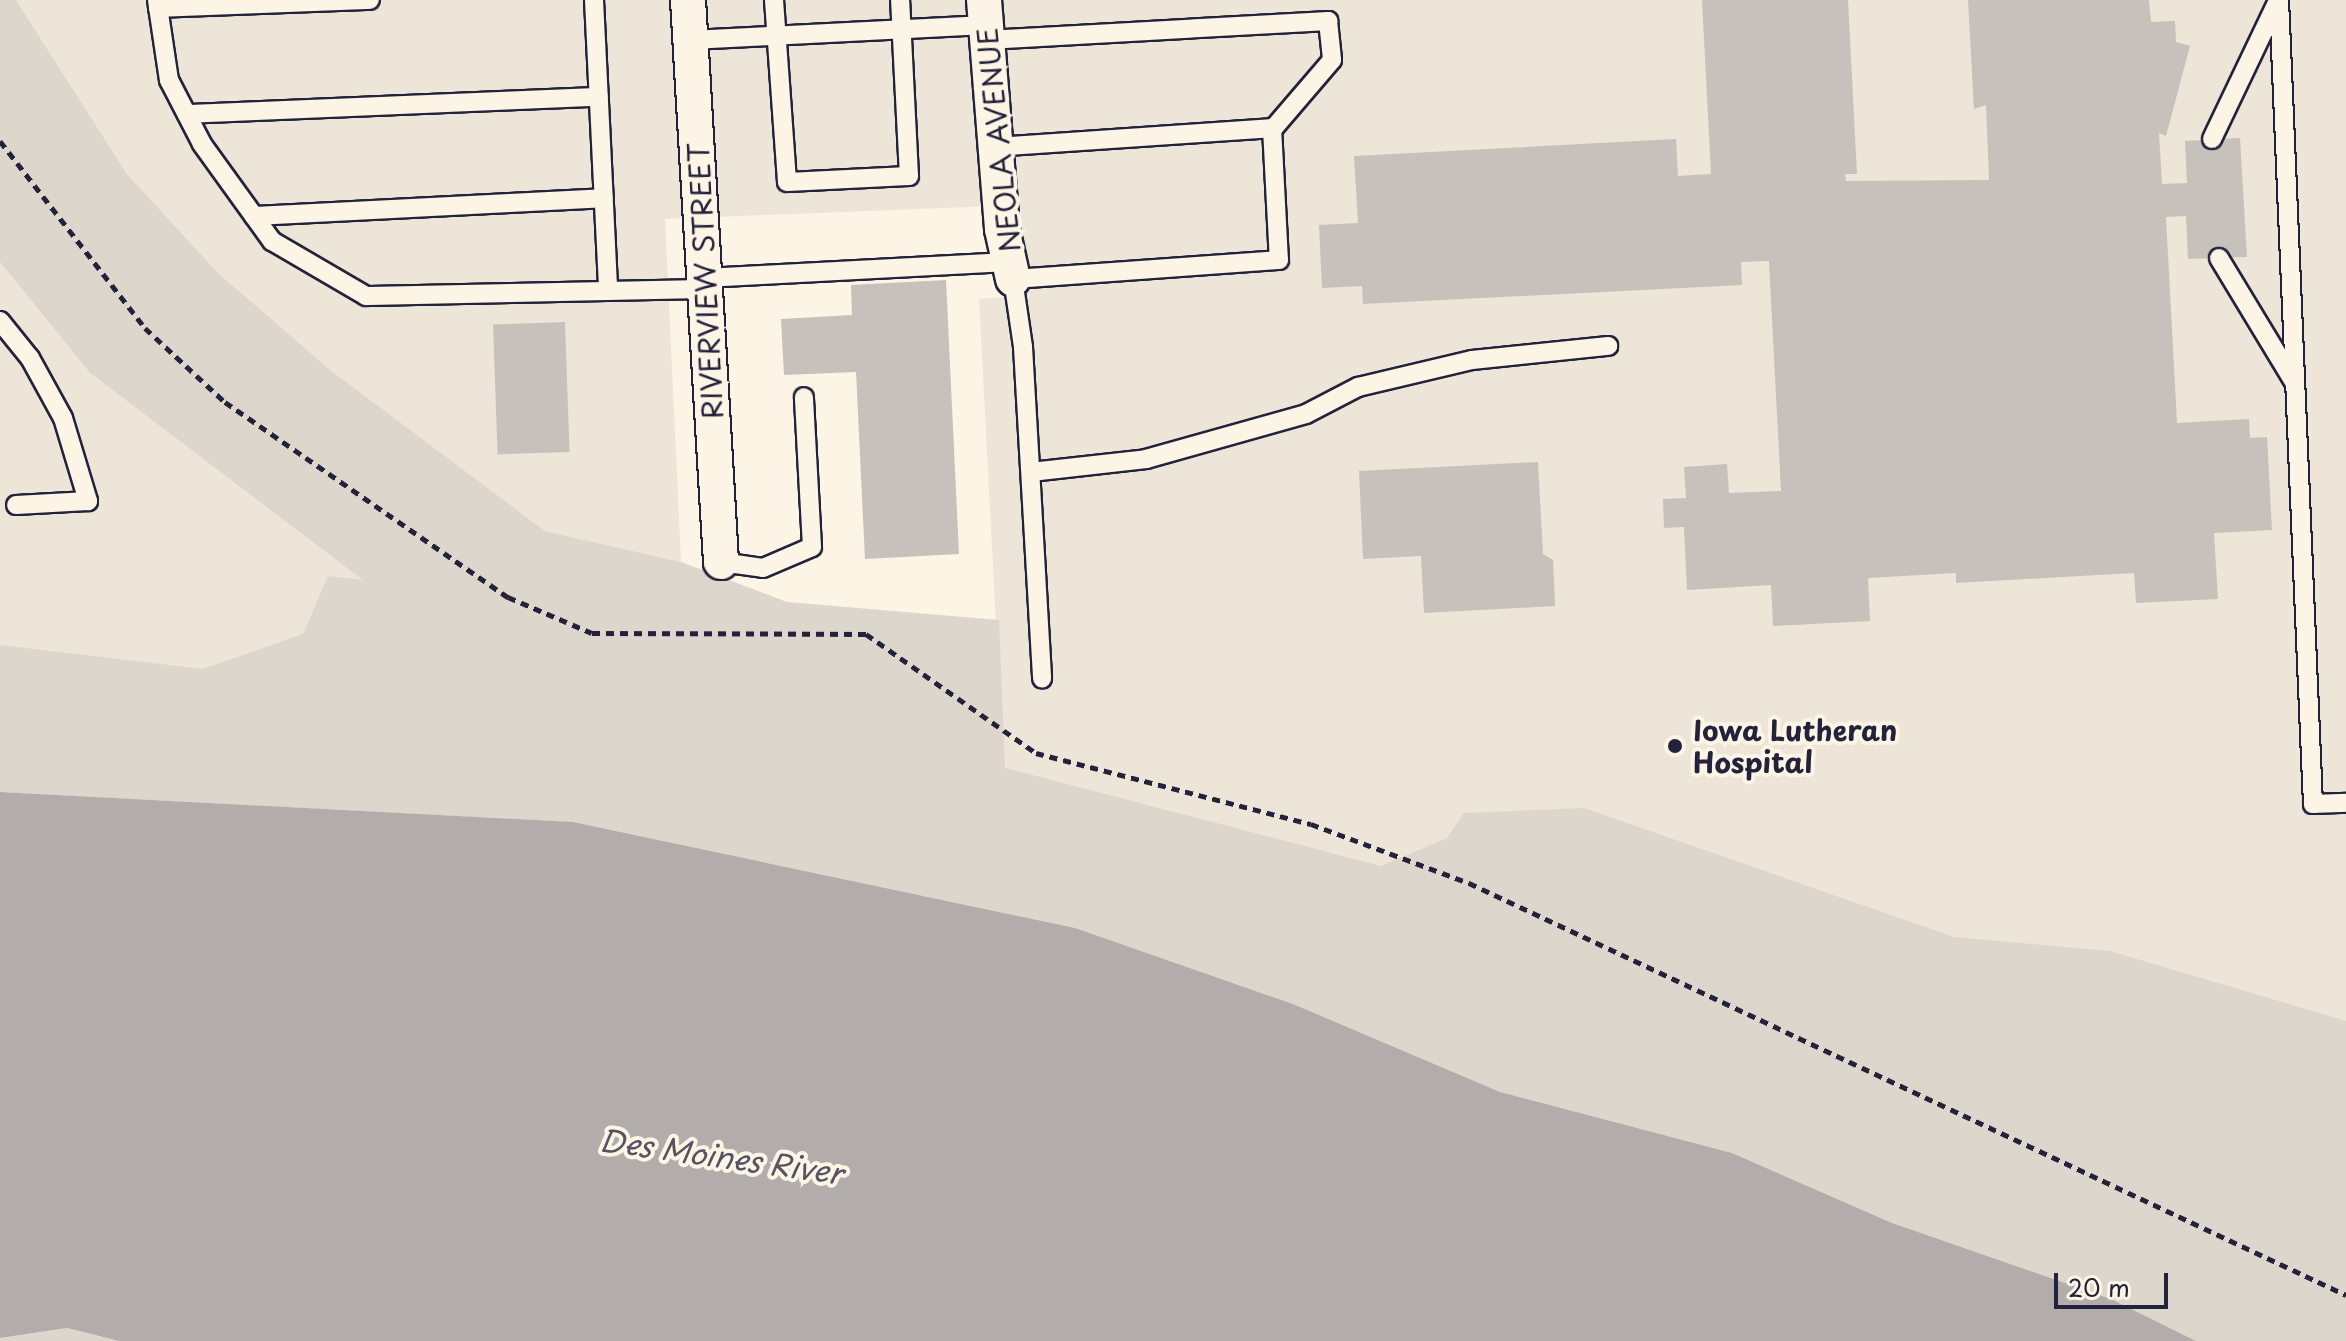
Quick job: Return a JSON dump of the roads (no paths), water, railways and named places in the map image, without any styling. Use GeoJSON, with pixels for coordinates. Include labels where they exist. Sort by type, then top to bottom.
{"type":"FeatureCollection","features":[{"type":"Feature","properties":{"kind":"street","name":"RIVERVIEW STREET"},"geometry":{"type":"LineString","coordinates":[[688,0],[721,562]]}},
{"type":"Feature","properties":{"kind":"street","name":"NEOLA AVENUE"},"geometry":{"type":"LineString","coordinates":[[986,22],[994,147],[1011,270]]}},
{"type":"Feature","properties":{"kind":"lane"},"geometry":{"type":"LineString","coordinates":[[370,0],[158,4],[169,80],[187,114],[254,216],[272,241],[366,296],[608,291],[705,283],[1279,260],[1272,130],[1332,60],[1328,21],[986,22],[902,30],[691,40]]}},
{"type":"Feature","properties":{"kind":"lane"},"geometry":{"type":"LineString","coordinates":[[594,0],[608,291]]}},
{"type":"Feature","properties":{"kind":"lane"},"geometry":{"type":"LineString","coordinates":[[774,0],[787,182],[909,176],[900,0]]}},
{"type":"Feature","properties":{"kind":"lane"},"geometry":{"type":"LineString","coordinates":[[2212,139],[2279,0]]}},
{"type":"Feature","properties":{"kind":"lane"},"geometry":{"type":"LineString","coordinates":[[2279,0],[2313,804],[2346,803]]}},
{"type":"Feature","properties":{"kind":"lane"},"geometry":{"type":"LineString","coordinates":[[187,114],[599,97]]}},
{"type":"Feature","properties":{"kind":"lane"},"geometry":{"type":"LineString","coordinates":[[994,147],[1272,130]]}},
{"type":"Feature","properties":{"kind":"lane"},"geometry":{"type":"LineString","coordinates":[[254,216],[604,198]]}},
{"type":"Feature","properties":{"kind":"lane"},"geometry":{"type":"LineString","coordinates":[[2219,258],[2295,384]]}},
{"type":"Feature","properties":{"kind":"lane"},"geometry":{"type":"LineString","coordinates":[[1011,270],[1031,472],[1042,678]]}},
{"type":"Feature","properties":{"kind":"lane"},"geometry":{"type":"LineString","coordinates":[[0,321],[30,358],[63,418],[88,501],[16,505]]}},
{"type":"Feature","properties":{"kind":"lane"},"geometry":{"type":"LineString","coordinates":[[1031,472],[1146,459],[1306,414],[1358,387],[1472,360],[1608,346]]}},
{"type":"Feature","properties":{"kind":"lane"},"geometry":{"type":"LineString","coordinates":[[721,562],[763,568],[812,547],[804,397]]}},
{"type":"Feature","properties":{"kind":"water","name":"Des Moines River"},"geometry":{"type":"Polygon","coordinates":[[[0,792],[573,822],[1075,928],[1293,1004],[1500,1092],[1732,1153],[1892,1223],[2111,1299],[2196,1341],[119,1341],[67,1328],[0,1338],[0,792]]]}},
{"type":"Feature","properties":{"kind":"place","name":"Iowa Lutheran Hospital"},"geometry":{"type":"Point","coordinates":[1675,746]}}]}
